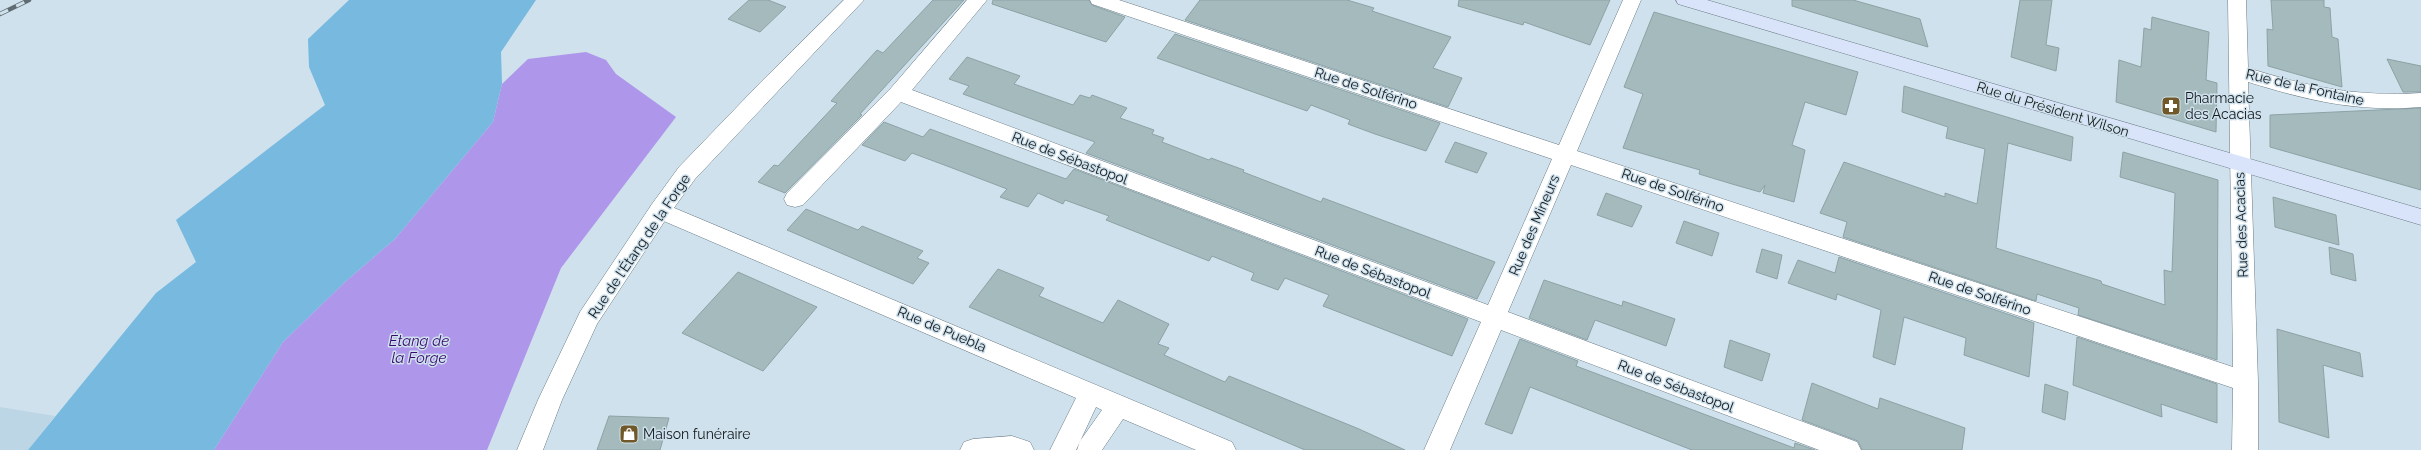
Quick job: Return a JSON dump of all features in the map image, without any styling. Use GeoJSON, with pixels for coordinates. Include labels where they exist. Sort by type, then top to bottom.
{"type":"FeatureCollection","features":[{"type":"Feature","properties":{"kind":"main road","name":"Rue du Président Wilson"},"geometry":{"type":"LineString","coordinates":[[1686,0],[2421,217]]}},
{"type":"Feature","properties":{"kind":"street","name":"Rue de l'Étang de la Forge"},"geometry":{"type":"LineString","coordinates":[[530,450],[550,400],[588,319],[660,210],[687,173],[854,0]]}},
{"type":"Feature","properties":{"kind":"street"},"geometry":{"type":"LineString","coordinates":[[795,199],[898,93],[978,0]]}},
{"type":"Feature","properties":{"kind":"street","name":"Rue de Solférino"},"geometry":{"type":"LineString","coordinates":[[1100,0],[1564,153],[2246,382]]}},
{"type":"Feature","properties":{"kind":"street","name":"Rue des Mineurs"},"geometry":{"type":"LineString","coordinates":[[1437,450],[1495,318],[1564,153],[1632,0]]}},
{"type":"Feature","properties":{"kind":"street","name":"Rue des Acacias"},"geometry":{"type":"LineString","coordinates":[[2237,0],[2237,72],[2246,382],[2245,450]]}},
{"type":"Feature","properties":{"kind":"street","name":"Rue de la Fontaine"},"geometry":{"type":"LineString","coordinates":[[2237,72],[2284,86],[2347,99],[2372,102],[2421,100]]}},
{"type":"Feature","properties":{"kind":"street","name":"Rue de Sébastopol"},"geometry":{"type":"LineString","coordinates":[[898,93],[1848,450]]}},
{"type":"Feature","properties":{"kind":"street","name":"Rue de Puebla"},"geometry":{"type":"LineString","coordinates":[[660,210],[1223,450]]}},
{"type":"Feature","properties":{"kind":"street"},"geometry":{"type":"LineString","coordinates":[[1063,450],[1091,393]]}},
{"type":"Feature","properties":{"kind":"street"},"geometry":{"type":"LineString","coordinates":[[1092,450],[1119,405]]}},
{"type":"Feature","properties":{"kind":"street"},"geometry":{"type":"LineString","coordinates":[[973,450],[1012,447],[1021,450]]}},
{"type":"Feature","properties":{"kind":"shaded area"},"geometry":{"type":"Polygon","coordinates":[[[349,0],[536,0],[501,52],[502,84],[493,122],[395,239],[345,282],[283,342],[214,450],[28,450],[156,293],[196,262],[176,220],[325,105],[309,67],[308,39],[349,0]]]}},
{"type":"Feature","properties":{"kind":"shaded area"},"geometry":{"type":"Polygon","coordinates":[[[0,407],[55,416],[28,450],[0,450],[0,407]]]}},
{"type":"Feature","properties":{"kind":"water","name":"Étang de la Forge"},"geometry":{"type":"Polygon","coordinates":[[[586,52],[606,60],[616,74],[676,117],[561,268],[487,450],[214,450],[283,342],[345,282],[395,239],[493,122],[502,84],[528,59],[586,52]]]}},
{"type":"Feature","properties":{"kind":"building"},"geometry":{"type":"Polygon","coordinates":[[[749,0],[768,0],[786,7],[760,32],[728,19],[749,0]]]}},
{"type":"Feature","properties":{"kind":"building"},"geometry":{"type":"Polygon","coordinates":[[[933,0],[964,0],[860,114],[862,115],[785,193],[758,182],[774,165],[778,166],[837,103],[831,101],[877,50],[883,53],[933,0]]]}},
{"type":"Feature","properties":{"kind":"building"},"geometry":{"type":"Polygon","coordinates":[[[993,0],[1089,0],[1092,5],[1125,17],[1106,42],[992,4],[993,0]]]}},
{"type":"Feature","properties":{"kind":"building"},"geometry":{"type":"Polygon","coordinates":[[[1200,0],[1347,0],[1374,8],[1372,11],[1451,37],[1433,68],[1462,78],[1448,107],[1185,20],[1200,0]]]}},
{"type":"Feature","properties":{"kind":"building"},"geometry":{"type":"Polygon","coordinates":[[[1459,0],[1610,0],[1590,45],[1524,22],[1523,25],[1458,6],[1459,0]]]}},
{"type":"Feature","properties":{"kind":"building"},"geometry":{"type":"Polygon","coordinates":[[[1792,0],[1853,0],[1920,19],[1928,47],[1792,6],[1792,0]]]}},
{"type":"Feature","properties":{"kind":"building"},"geometry":{"type":"Polygon","coordinates":[[[2020,0],[2052,0],[2046,45],[2059,48],[2056,71],[2011,57],[2020,0]]]}},
{"type":"Feature","properties":{"kind":"building"},"geometry":{"type":"Polygon","coordinates":[[[2271,0],[2324,0],[2324,7],[2330,8],[2332,37],[2338,39],[2342,87],[2268,66],[2267,29],[2273,30],[2271,0]]]}},
{"type":"Feature","properties":{"kind":"building"},"geometry":{"type":"Polygon","coordinates":[[[1654,12],[1858,72],[1846,115],[1805,102],[1792,145],[1805,150],[1794,202],[1763,193],[1765,185],[1760,192],[1699,174],[1700,170],[1623,148],[1643,94],[1624,87],[1654,12]]]}},
{"type":"Feature","properties":{"kind":"building"},"geometry":{"type":"Polygon","coordinates":[[[2152,17],[2209,32],[2206,80],[2217,83],[2216,132],[2116,102],[2119,60],[2141,67],[2144,28],[2151,30],[2152,17]]]}},
{"type":"Feature","properties":{"kind":"building"},"geometry":{"type":"Polygon","coordinates":[[[1175,34],[1440,123],[1426,151],[1375,134],[1348,124],[1350,120],[1311,105],[1307,111],[1157,58],[1175,34]]]}},
{"type":"Feature","properties":{"kind":"building"},"geometry":{"type":"Polygon","coordinates":[[[967,57],[1020,76],[1014,84],[1073,105],[1080,95],[1090,98],[1092,95],[1127,108],[1120,118],[1154,130],[1152,134],[1164,138],[1162,142],[1209,160],[1211,158],[1244,170],[1243,172],[1321,202],[1323,198],[1495,262],[1477,299],[1086,153],[1095,142],[963,94],[969,86],[949,79],[967,57]]]}},
{"type":"Feature","properties":{"kind":"building"},"geometry":{"type":"Polygon","coordinates":[[[2387,59],[2421,66],[2421,92],[2403,92],[2387,59]]]}},
{"type":"Feature","properties":{"kind":"building"},"geometry":{"type":"Polygon","coordinates":[[[1904,86],[2073,137],[2071,161],[2008,143],[1996,248],[2101,281],[2102,284],[2165,305],[2164,270],[2172,272],[2175,193],[2120,177],[2123,152],[2218,180],[2217,360],[2078,315],[2079,308],[2037,294],[2036,301],[1843,237],[1847,222],[1820,213],[1844,162],[1945,197],[1945,193],[1977,204],[1985,149],[1946,138],[1948,127],[1902,112],[1904,86]]]}},
{"type":"Feature","properties":{"kind":"building"},"geometry":{"type":"Polygon","coordinates":[[[2421,108],[2421,190],[2270,147],[2270,115],[2421,108]]]}},
{"type":"Feature","properties":{"kind":"building"},"geometry":{"type":"Polygon","coordinates":[[[884,122],[923,137],[930,129],[1066,179],[1074,169],[1468,319],[1452,356],[1323,306],[1329,295],[1285,278],[1278,290],[1251,280],[1254,273],[1212,256],[1209,261],[1106,220],[1109,216],[1065,200],[1063,204],[1038,193],[1028,207],[1000,197],[1007,189],[947,166],[912,153],[905,161],[862,145],[884,122]]]}},
{"type":"Feature","properties":{"kind":"building"},"geometry":{"type":"Polygon","coordinates":[[[1455,142],[1487,153],[1477,173],[1445,162],[1455,142]]]}},
{"type":"Feature","properties":{"kind":"building"},"geometry":{"type":"Polygon","coordinates":[[[1606,193],[1642,206],[1632,227],[1597,215],[1606,193]]]}},
{"type":"Feature","properties":{"kind":"building"},"geometry":{"type":"Polygon","coordinates":[[[2273,197],[2336,215],[2339,245],[2275,227],[2273,197]]]}},
{"type":"Feature","properties":{"kind":"building"},"geometry":{"type":"Polygon","coordinates":[[[806,209],[858,230],[862,226],[923,251],[917,258],[929,263],[913,284],[787,230],[806,209]]]}},
{"type":"Feature","properties":{"kind":"building"},"geometry":{"type":"Polygon","coordinates":[[[1684,221],[1719,233],[1712,256],[1676,243],[1684,221]]]}},
{"type":"Feature","properties":{"kind":"building"},"geometry":{"type":"Polygon","coordinates":[[[2329,247],[2353,254],[2356,281],[2331,274],[2329,247]]]}},
{"type":"Feature","properties":{"kind":"building"},"geometry":{"type":"Polygon","coordinates":[[[1762,249],[1782,255],[1777,279],[1756,272],[1762,249]]]}},
{"type":"Feature","properties":{"kind":"building"},"geometry":{"type":"Polygon","coordinates":[[[1839,257],[2034,323],[2029,377],[1964,355],[1966,338],[1904,317],[1895,365],[1873,357],[1881,310],[1837,294],[1836,300],[1788,283],[1798,260],[1835,273],[1839,257]]]}},
{"type":"Feature","properties":{"kind":"building"},"geometry":{"type":"Polygon","coordinates":[[[998,269],[1044,288],[1039,296],[1103,323],[1118,300],[1169,324],[1158,344],[1169,348],[1164,355],[1225,382],[1229,376],[1359,429],[1405,450],[1305,450],[969,307],[998,269]]]}},
{"type":"Feature","properties":{"kind":"building"},"geometry":{"type":"Polygon","coordinates":[[[738,272],[817,307],[763,371],[682,333],[738,272]]]}},
{"type":"Feature","properties":{"kind":"building"},"geometry":{"type":"Polygon","coordinates":[[[1544,280],[1622,306],[1623,301],[1675,319],[1666,346],[1595,320],[1587,340],[1529,318],[1544,280]]]}},
{"type":"Feature","properties":{"kind":"building"},"geometry":{"type":"Polygon","coordinates":[[[2277,329],[2360,353],[2363,377],[2323,365],[2329,438],[2279,422],[2277,329]]]}},
{"type":"Feature","properties":{"kind":"building"},"geometry":{"type":"Polygon","coordinates":[[[2077,337],[2217,384],[2217,423],[2161,404],[2162,417],[2073,385],[2077,337]]]}},
{"type":"Feature","properties":{"kind":"building"},"geometry":{"type":"Polygon","coordinates":[[[1520,339],[1578,361],[1576,366],[1794,448],[1795,443],[1815,450],[1692,450],[1530,387],[1512,434],[1485,424],[1520,339]]]}},
{"type":"Feature","properties":{"kind":"building"},"geometry":{"type":"Polygon","coordinates":[[[1730,340],[1770,354],[1762,381],[1724,367],[1730,340]]]}},
{"type":"Feature","properties":{"kind":"building"},"geometry":{"type":"Polygon","coordinates":[[[1812,383],[1878,409],[1880,398],[1965,428],[1962,450],[1862,450],[1858,441],[1802,420],[1812,383]]]}},
{"type":"Feature","properties":{"kind":"building"},"geometry":{"type":"Polygon","coordinates":[[[2045,384],[2068,392],[2065,420],[2042,412],[2045,384]]]}},
{"type":"Feature","properties":{"kind":"building","name":"Maison funéraire"},"geometry":{"type":"Polygon","coordinates":[[[609,416],[669,418],[660,450],[597,450],[609,416]]]}},
{"type":"Feature","properties":{"kind":"railway"},"geometry":{"type":"LineString","coordinates":[[0,14],[29,0]]}},
{"type":"Feature","properties":{"kind":"place","name":"Pharmacie des Acacias"},"geometry":{"type":"Point","coordinates":[2171,106]}},
{"type":"Feature","properties":{"kind":"place","name":"Maison funéraire"},"geometry":{"type":"Point","coordinates":[629,434]}}]}
